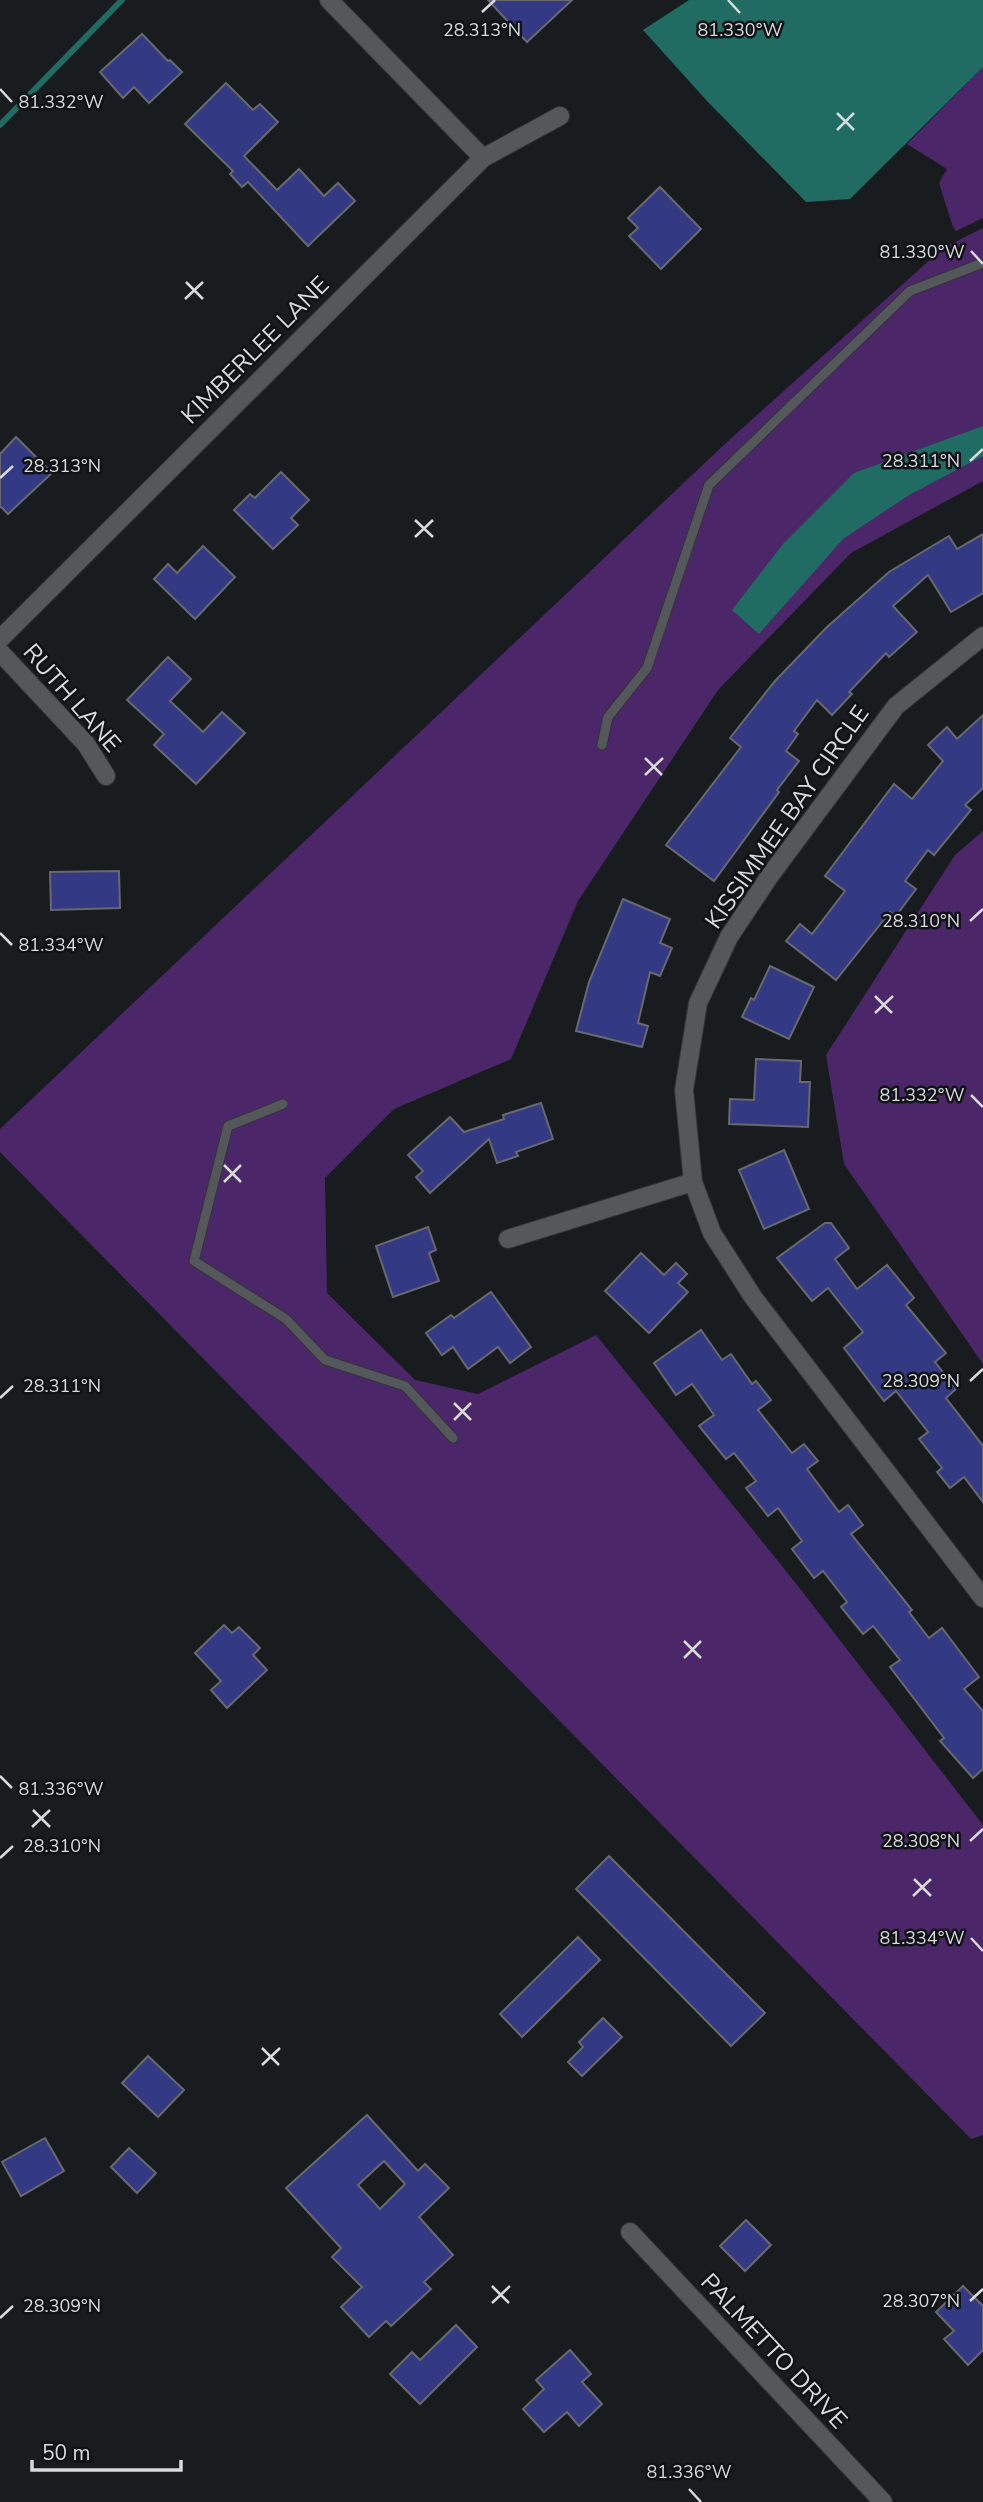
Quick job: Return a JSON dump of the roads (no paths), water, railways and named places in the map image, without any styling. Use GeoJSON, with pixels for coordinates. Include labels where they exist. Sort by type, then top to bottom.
{"type":"FeatureCollection","features":[{"type":"Feature","properties":{"kind":"street"},"geometry":{"type":"LineString","coordinates":[[328,0],[482,158]]}},
{"type":"Feature","properties":{"kind":"street","name":"KIMBERLEE LANE"},"geometry":{"type":"LineString","coordinates":[[0,639],[482,158],[560,116]]}},
{"type":"Feature","properties":{"kind":"street","name":"KISSIMMEE BAY CIRCLE"},"geometry":{"type":"LineString","coordinates":[[983,636],[896,706],[769,877],[729,937],[698,1003],[684,1090],[693,1182],[712,1233],[753,1297],[983,1598]]}},
{"type":"Feature","properties":{"kind":"street","name":"RUTH LANE"},"geometry":{"type":"LineString","coordinates":[[0,652],[86,744],[106,776]]}},
{"type":"Feature","properties":{"kind":"street"},"geometry":{"type":"LineString","coordinates":[[508,1239],[693,1182]]}},
{"type":"Feature","properties":{"kind":"street","name":"PALMETTO DRIVE"},"geometry":{"type":"LineString","coordinates":[[630,2232],[883,2502]]}},
{"type":"Feature","properties":{"kind":"lane"},"geometry":{"type":"LineString","coordinates":[[603,745],[608,717],[647,668],[709,485],[911,290],[980,264]]}},
{"type":"Feature","properties":{"kind":"lane"},"geometry":{"type":"LineString","coordinates":[[283,1104],[228,1126],[194,1261],[286,1319],[325,1360],[405,1386],[453,1438]]}},
{"type":"Feature","properties":{"kind":"waterway"},"geometry":{"type":"LineString","coordinates":[[0,125],[122,0]]}}]}
